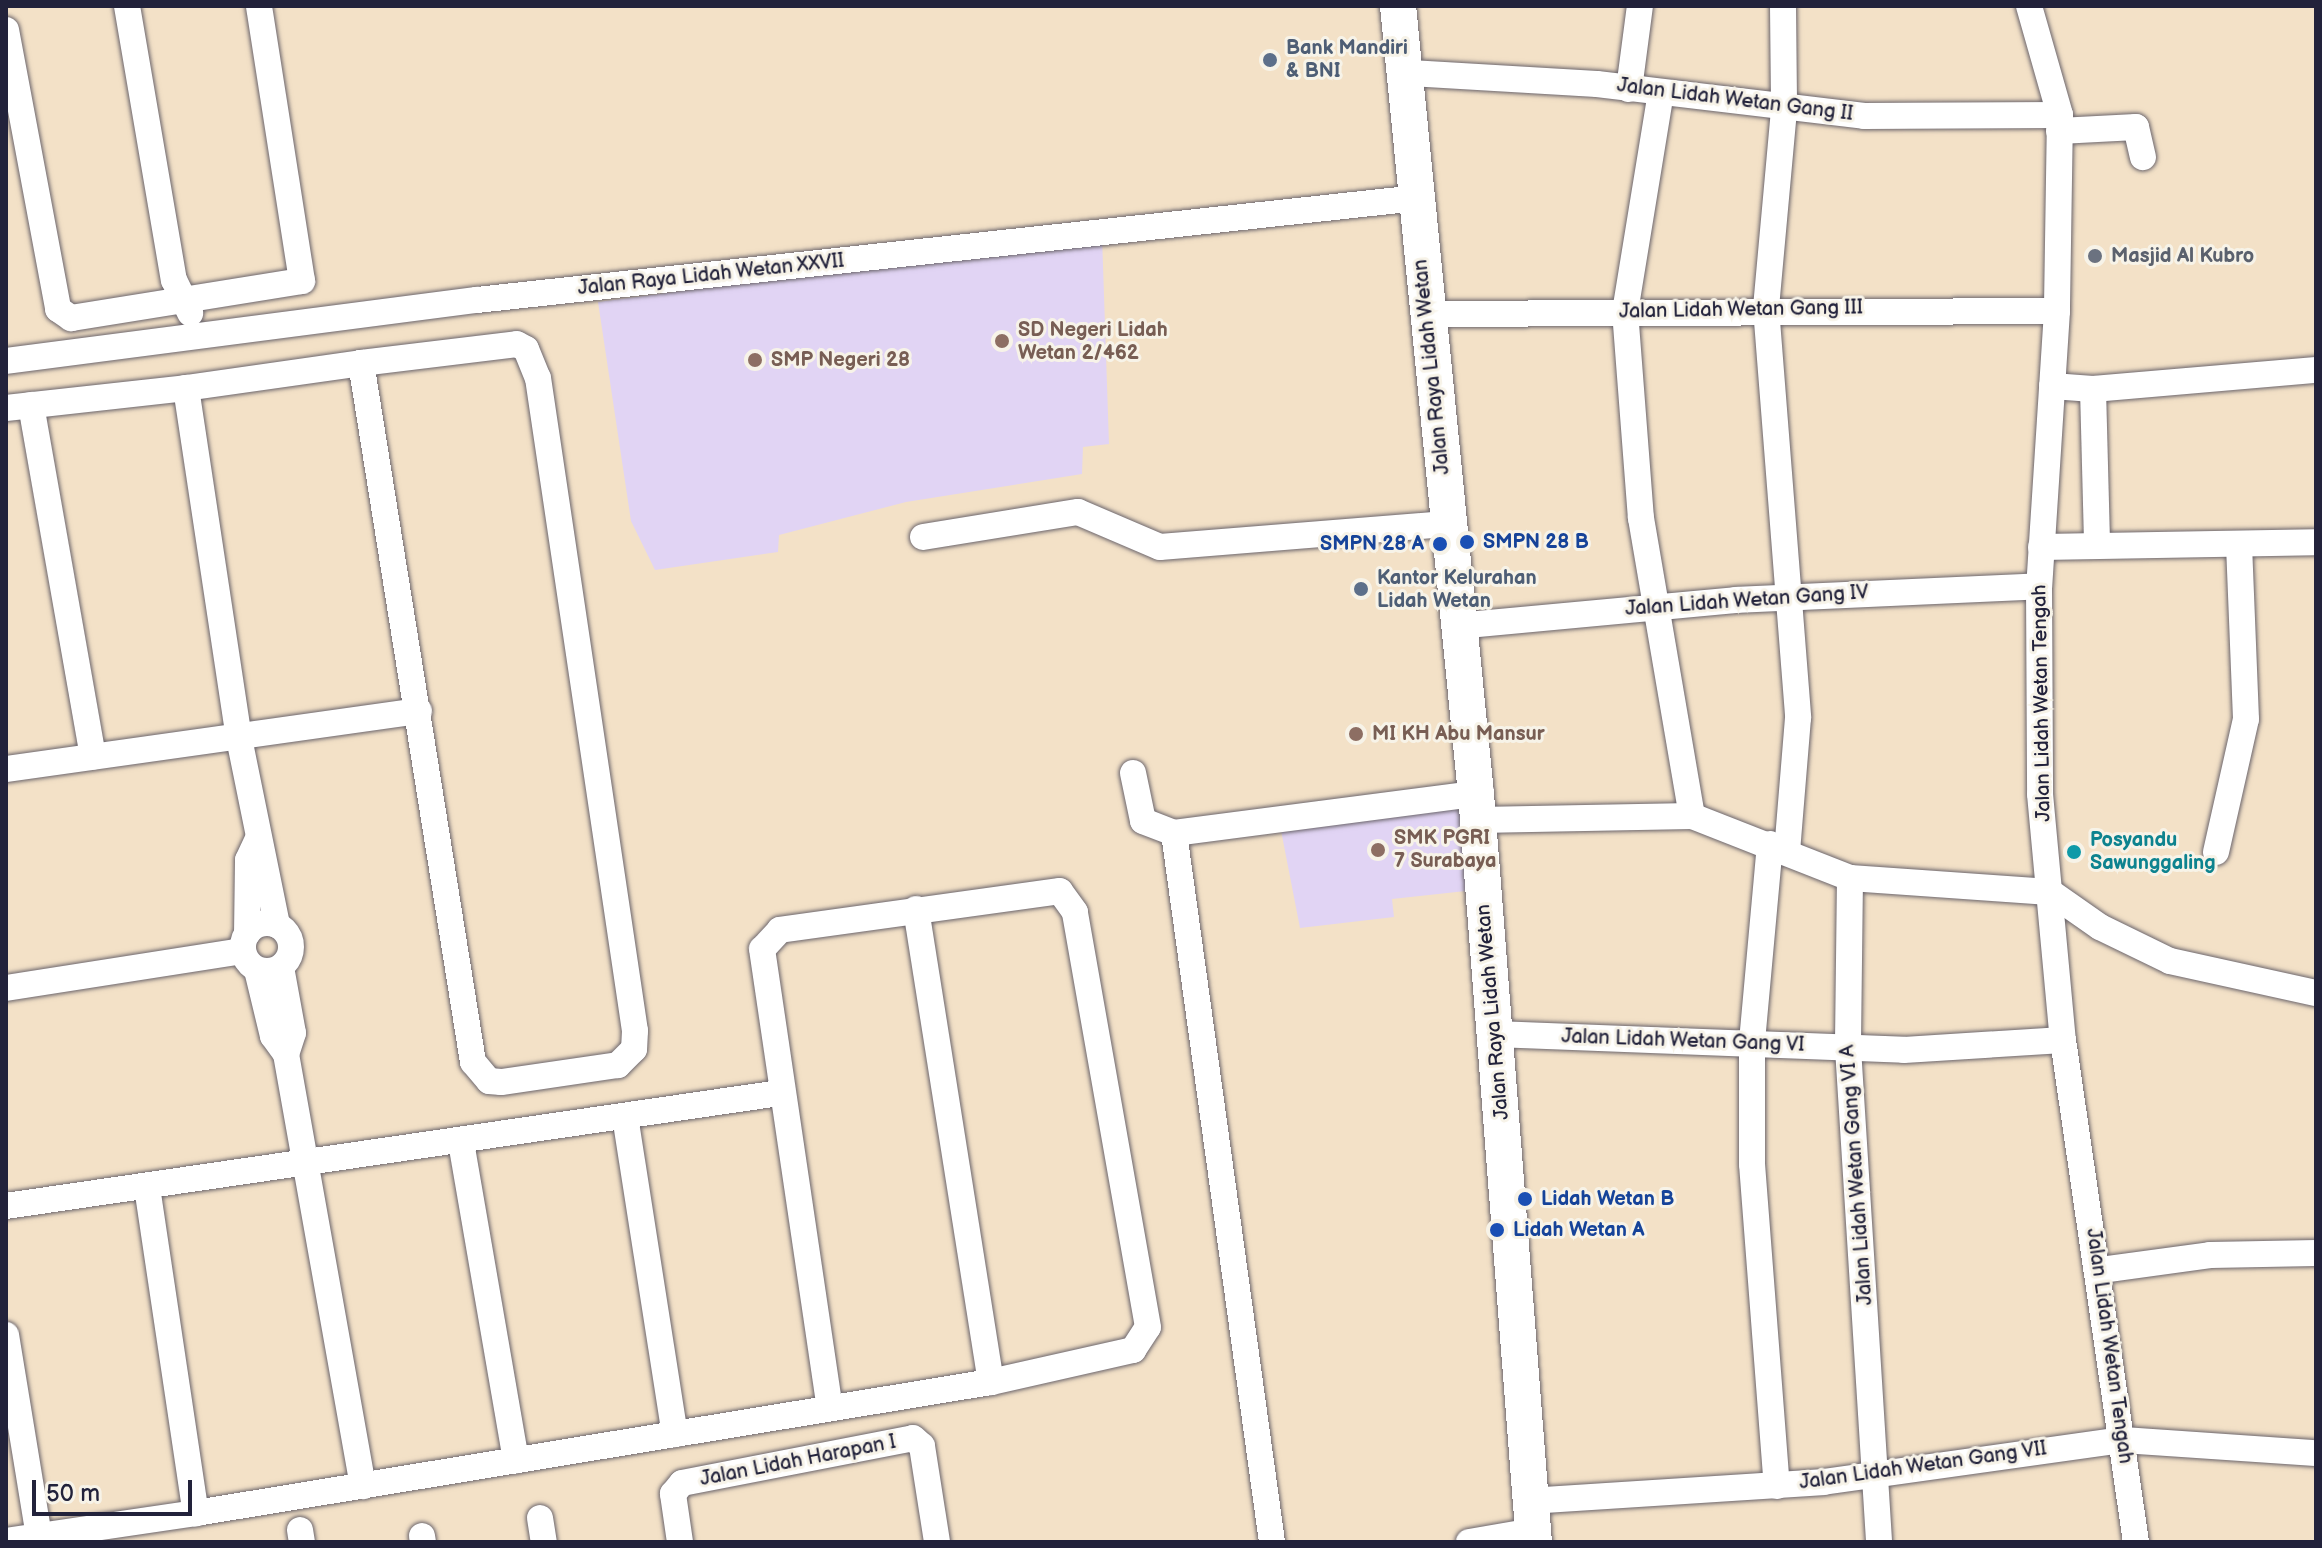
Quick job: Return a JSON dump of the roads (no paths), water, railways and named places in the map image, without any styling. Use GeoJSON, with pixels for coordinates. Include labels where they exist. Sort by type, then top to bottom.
{"type":"FeatureCollection","features":[{"type":"Feature","properties":{"kind":"main road","name":"Jalan Raya Lidah Wetan"},"geometry":{"type":"LineString","coordinates":[[1398,6],[1410,73],[1425,314],[1477,807],[1532,1525]]}},
{"type":"Feature","properties":{"kind":"street"},"geometry":{"type":"LineString","coordinates":[[127,6],[182,339]]}},
{"type":"Feature","properties":{"kind":"street"},"geometry":{"type":"LineString","coordinates":[[6,30],[61,315],[175,295],[292,286],[303,276],[259,6]]}},
{"type":"Feature","properties":{"kind":"street"},"geometry":{"type":"LineString","coordinates":[[1629,89],[1640,6]]}},
{"type":"Feature","properties":{"kind":"street"},"geometry":{"type":"LineString","coordinates":[[1777,1486],[1752,1164],[1752,1041],[1798,718],[1766,308],[1784,110],[1783,6]]}},
{"type":"Feature","properties":{"kind":"street","name":"Jalan Lidah Wetan Tengah"},"geometry":{"type":"LineString","coordinates":[[2029,6],[2060,123],[2057,311],[2039,586],[2040,794],[2063,1040],[2101,1270],[2136,1542]]}},
{"type":"Feature","properties":{"kind":"street","name":"Jalan Lidah Wetan Gang II"},"geometry":{"type":"LineString","coordinates":[[1410,73],[1661,92],[1784,110],[2136,127],[2143,157]]}},
{"type":"Feature","properties":{"kind":"street"},"geometry":{"type":"LineString","coordinates":[[1661,92],[1625,311],[1641,518],[1692,816]]}},
{"type":"Feature","properties":{"kind":"street","name":"Jalan Raya Lidah Wetan XXVII"},"geometry":{"type":"LineString","coordinates":[[6,361],[1417,198]]}},
{"type":"Feature","properties":{"kind":"street","name":"Jalan Lidah Wetan Gang III"},"geometry":{"type":"LineString","coordinates":[[1425,314],[1766,308],[2057,311]]}},
{"type":"Feature","properties":{"kind":"street"},"geometry":{"type":"LineString","coordinates":[[93,757],[19,406],[186,388],[361,363],[517,344],[532,357],[635,1031],[634,1049],[618,1065],[501,1082],[489,1081],[473,1062],[361,363]]}},
{"type":"Feature","properties":{"kind":"street"},"geometry":{"type":"LineString","coordinates":[[2052,386],[2093,389],[2316,370]]}},
{"type":"Feature","properties":{"kind":"street"},"geometry":{"type":"LineString","coordinates":[[6,988],[257,955],[291,942],[277,925],[268,858],[258,839],[239,738],[186,388]]}},
{"type":"Feature","properties":{"kind":"street"},"geometry":{"type":"LineString","coordinates":[[2093,389],[2097,546]]}},
{"type":"Feature","properties":{"kind":"street"},"geometry":{"type":"LineString","coordinates":[[923,537],[1078,512],[1160,547],[1448,524]]}},
{"type":"Feature","properties":{"kind":"street"},"geometry":{"type":"LineString","coordinates":[[2041,547],[2239,546],[2316,542]]}},
{"type":"Feature","properties":{"kind":"street"},"geometry":{"type":"LineString","coordinates":[[2216,852],[2246,719],[2239,546]]}},
{"type":"Feature","properties":{"kind":"street","name":"Jalan Lidah Wetan Gang IV"},"geometry":{"type":"LineString","coordinates":[[1456,626],[1657,606],[2039,586]]}},
{"type":"Feature","properties":{"kind":"street"},"geometry":{"type":"LineString","coordinates":[[6,769],[419,711]]}},
{"type":"Feature","properties":{"kind":"street"},"geometry":{"type":"LineString","coordinates":[[1133,773],[1143,821],[1174,833],[1477,807],[1692,816],[1850,878],[2050,892],[2100,927],[2170,961],[2316,993]]}},
{"type":"Feature","properties":{"kind":"street"},"geometry":{"type":"LineString","coordinates":[[1174,833],[1272,1542]]}},
{"type":"Feature","properties":{"kind":"street"},"geometry":{"type":"LineString","coordinates":[[258,839],[248,860],[257,955],[293,1033],[286,1054],[363,1486]]}},
{"type":"Feature","properties":{"kind":"street","name":"Jalan Lidah Wetan Gang VI A"},"geometry":{"type":"LineString","coordinates":[[1850,878],[1848,1048],[1879,1542]]}},
{"type":"Feature","properties":{"kind":"street"},"geometry":{"type":"LineString","coordinates":[[6,1541],[363,1486],[991,1382],[1121,1357],[1148,1327],[1069,899],[1044,889],[769,937],[763,963],[780,1093],[830,1408]]}},
{"type":"Feature","properties":{"kind":"street"},"geometry":{"type":"LineString","coordinates":[[916,909],[991,1382]]}},
{"type":"Feature","properties":{"kind":"street"},"geometry":{"type":"LineString","coordinates":[[257,955],[260,924],[277,925]]}},
{"type":"Feature","properties":{"kind":"street","name":"Jalan Lidah Wetan Gang VI"},"geometry":{"type":"LineString","coordinates":[[1495,1034],[1752,1041],[1848,1048],[2063,1040]]}},
{"type":"Feature","properties":{"kind":"street"},"geometry":{"type":"LineString","coordinates":[[6,1206],[461,1142],[780,1093]]}},
{"type":"Feature","properties":{"kind":"street"},"geometry":{"type":"LineString","coordinates":[[625,1116],[675,1434]]}},
{"type":"Feature","properties":{"kind":"street"},"geometry":{"type":"LineString","coordinates":[[461,1142],[516,1460]]}},
{"type":"Feature","properties":{"kind":"street"},"geometry":{"type":"LineString","coordinates":[[147,1187],[196,1513]]}},
{"type":"Feature","properties":{"kind":"street"},"geometry":{"type":"LineString","coordinates":[[2101,1270],[2210,1255],[2316,1253]]}},
{"type":"Feature","properties":{"kind":"street"},"geometry":{"type":"LineString","coordinates":[[6,1335],[39,1537]]}},
{"type":"Feature","properties":{"kind":"street","name":"Jalan Lidah Harapan I"},"geometry":{"type":"LineString","coordinates":[[680,1542],[673,1494],[682,1483],[913,1438],[922,1446],[937,1542]]}},
{"type":"Feature","properties":{"kind":"street","name":"Jalan Lidah Wetan Gang VII"},"geometry":{"type":"LineString","coordinates":[[1469,1542],[1532,1525],[1777,1486],[2123,1440],[2316,1453]]}},
{"type":"Feature","properties":{"kind":"place","name":"Bank Mandiri & BNI"},"geometry":{"type":"Point","coordinates":[1270,60]}},
{"type":"Feature","properties":{"kind":"place","name":"Masjid Al Kubro"},"geometry":{"type":"Point","coordinates":[2095,256]}},
{"type":"Feature","properties":{"kind":"place","name":"SD Negeri Lidah Wetan 2/462"},"geometry":{"type":"Point","coordinates":[1002,341]}},
{"type":"Feature","properties":{"kind":"place","name":"SMP Negeri 28"},"geometry":{"type":"Point","coordinates":[755,360]}},
{"type":"Feature","properties":{"kind":"place","name":"SMPN 28 B"},"geometry":{"type":"Point","coordinates":[1467,542]}},
{"type":"Feature","properties":{"kind":"place","name":"SMPN 28 A"},"geometry":{"type":"Point","coordinates":[1440,544]}},
{"type":"Feature","properties":{"kind":"place","name":"Kantor Kelurahan Lidah Wetan"},"geometry":{"type":"Point","coordinates":[1361,589]}},
{"type":"Feature","properties":{"kind":"place","name":"MI KH Abu Mansur"},"geometry":{"type":"Point","coordinates":[1356,734]}},
{"type":"Feature","properties":{"kind":"place","name":"SMK PGRI 7 Surabaya"},"geometry":{"type":"Point","coordinates":[1378,850]}},
{"type":"Feature","properties":{"kind":"place","name":"Posyandu Sawunggaling"},"geometry":{"type":"Point","coordinates":[2074,852]}},
{"type":"Feature","properties":{"kind":"place","name":"Lidah Wetan B"},"geometry":{"type":"Point","coordinates":[1525,1199]}},
{"type":"Feature","properties":{"kind":"place","name":"Lidah Wetan A"},"geometry":{"type":"Point","coordinates":[1497,1230]}}]}
